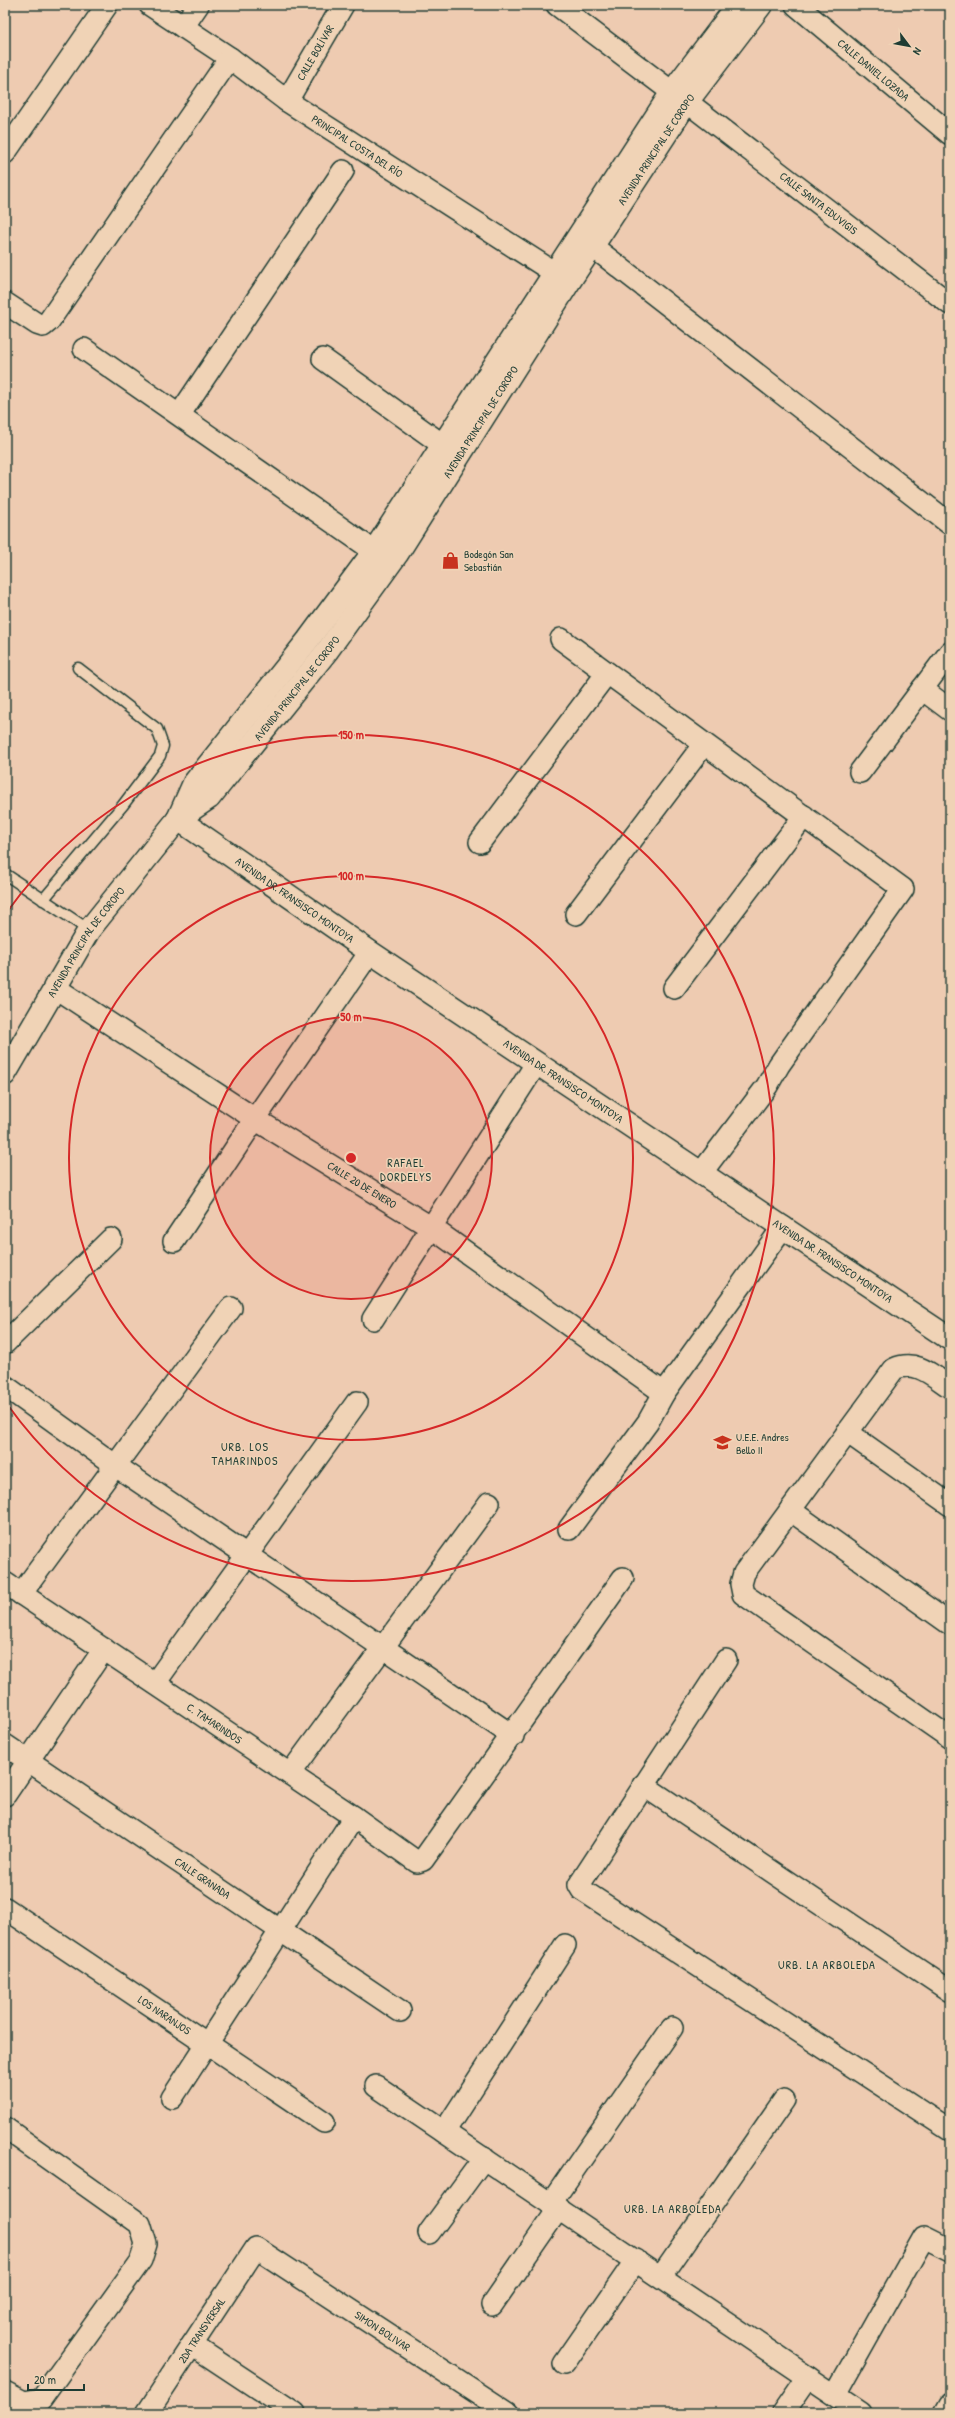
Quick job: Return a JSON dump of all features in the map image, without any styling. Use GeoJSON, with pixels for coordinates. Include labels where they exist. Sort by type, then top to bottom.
{"type":"FeatureCollection","features":[{"type":"Feature","properties":{"kind":"main road","name":"AVENIDA PRINCIPAL DE COROPO"},"geometry":{"type":"LineString","coordinates":[[178,819],[209,798],[327,651],[397,554],[563,277],[738,5]]}},
{"type":"Feature","properties":{"kind":"main road","name":"AVENIDA PRINCIPAL DE COROPO"},"geometry":{"type":"LineString","coordinates":[[5,1074],[54,987],[89,930],[178,819],[194,783],[308,640],[374,551],[443,445],[563,277],[592,246],[680,97],[761,5]]}},
{"type":"Feature","properties":{"kind":"main road","name":"AVENIDA DR. FRANSISCO MONTOYA"},"geometry":{"type":"LineString","coordinates":[[178,819],[370,952],[536,1064],[702,1172],[950,1339]]}},
{"type":"Feature","properties":{"kind":"street"},"geometry":{"type":"LineString","coordinates":[[5,153],[107,5]]}},
{"type":"Feature","properties":{"kind":"street","name":"PRINCIPAL COSTA DEL RÍO"},"geometry":{"type":"LineString","coordinates":[[150,5],[230,58],[287,100],[563,277]]}},
{"type":"Feature","properties":{"kind":"street"},"geometry":{"type":"LineString","coordinates":[[183,27],[198,5]]}},
{"type":"Feature","properties":{"kind":"street","name":"CALLE BOLÍVAR"},"geometry":{"type":"LineString","coordinates":[[287,100],[343,5]]}},
{"type":"Feature","properties":{"kind":"street","name":"CALLE SANTA EDUVIGIS"},"geometry":{"type":"LineString","coordinates":[[557,5],[680,97],[950,304]]}},
{"type":"Feature","properties":{"kind":"street","name":"CALLE DANIEL LOZADA"},"geometry":{"type":"LineString","coordinates":[[796,5],[950,134]]}},
{"type":"Feature","properties":{"kind":"street"},"geometry":{"type":"LineString","coordinates":[[5,303],[37,324],[43,326],[49,321],[230,58]]}},
{"type":"Feature","properties":{"kind":"street"},"geometry":{"type":"LineString","coordinates":[[180,414],[343,171]]}},
{"type":"Feature","properties":{"kind":"street"},"geometry":{"type":"LineString","coordinates":[[592,246],[950,524]]}},
{"type":"Feature","properties":{"kind":"street"},"geometry":{"type":"LineString","coordinates":[[84,349],[180,414],[374,551]]}},
{"type":"Feature","properties":{"kind":"street"},"geometry":{"type":"LineString","coordinates":[[323,358],[443,445]]}},
{"type":"Feature","properties":{"kind":"street"},"geometry":{"type":"LineString","coordinates":[[561,639],[903,889],[779,1065],[767,1086],[702,1172]]}},
{"type":"Feature","properties":{"kind":"street"},"geometry":{"type":"LineString","coordinates":[[860,772],[950,652]]}},
{"type":"Feature","properties":{"kind":"street"},"geometry":{"type":"LineString","coordinates":[[480,842],[607,673]]}},
{"type":"Feature","properties":{"kind":"street"},"geometry":{"type":"LineString","coordinates":[[922,689],[950,710]]}},
{"type":"Feature","properties":{"kind":"street"},"geometry":{"type":"LineString","coordinates":[[576,914],[704,744]]}},
{"type":"Feature","properties":{"kind":"street"},"geometry":{"type":"LineString","coordinates":[[674,988],[804,816]]}},
{"type":"Feature","properties":{"kind":"street"},"geometry":{"type":"LineString","coordinates":[[174,1241],[254,1119],[370,952]]}},
{"type":"Feature","properties":{"kind":"street","name":"CALLE 20 DE ENERO"},"geometry":{"type":"LineString","coordinates":[[54,987],[254,1119],[432,1228],[664,1393]]}},
{"type":"Feature","properties":{"kind":"street"},"geometry":{"type":"LineString","coordinates":[[373,1319],[536,1064]]}},
{"type":"Feature","properties":{"kind":"street"},"geometry":{"type":"LineString","coordinates":[[569,1529],[648,1422],[664,1393],[783,1227]]}},
{"type":"Feature","properties":{"kind":"street"},"geometry":{"type":"LineString","coordinates":[[5,1343],[111,1239]]}},
{"type":"Feature","properties":{"kind":"street"},"geometry":{"type":"LineString","coordinates":[[13,1588],[116,1466],[231,1308]]}},
{"type":"Feature","properties":{"kind":"street"},"geometry":{"type":"LineString","coordinates":[[950,1387],[919,1367],[906,1365],[894,1369],[744,1573],[741,1584],[743,1594],[950,1738]]}},
{"type":"Feature","properties":{"kind":"street"},"geometry":{"type":"LineString","coordinates":[[5,1386],[116,1466],[513,1736],[623,1578]]}},
{"type":"Feature","properties":{"kind":"street"},"geometry":{"type":"LineString","coordinates":[[155,1683],[357,1402]]}},
{"type":"Feature","properties":{"kind":"street"},"geometry":{"type":"LineString","coordinates":[[847,1432],[950,1505]]}},
{"type":"Feature","properties":{"kind":"street"},"geometry":{"type":"LineString","coordinates":[[290,1774],[489,1503]]}},
{"type":"Feature","properties":{"kind":"street"},"geometry":{"type":"LineString","coordinates":[[790,1510],[950,1624]]}},
{"type":"Feature","properties":{"kind":"street","name":"C. TAMARINDOS"},"geometry":{"type":"LineString","coordinates":[[13,1588],[354,1817],[417,1862],[424,1860],[513,1736]]}},
{"type":"Feature","properties":{"kind":"street"},"geometry":{"type":"LineString","coordinates":[[5,1795],[104,1649]]}},
{"type":"Feature","properties":{"kind":"street"},"geometry":{"type":"LineString","coordinates":[[726,1660],[581,1879],[579,1885],[582,1890],[950,2130]]}},
{"type":"Feature","properties":{"kind":"street","name":"CALLE GRANADA"},"geometry":{"type":"LineString","coordinates":[[5,1745],[400,2011]]}},
{"type":"Feature","properties":{"kind":"street"},"geometry":{"type":"LineString","coordinates":[[643,1785],[950,1991]]}},
{"type":"Feature","properties":{"kind":"street"},"geometry":{"type":"LineString","coordinates":[[172,2098],[354,1817]]}},
{"type":"Feature","properties":{"kind":"street","name":"LOS NARANJOS"},"geometry":{"type":"LineString","coordinates":[[5,1908],[324,2122]]}},
{"type":"Feature","properties":{"kind":"street"},"geometry":{"type":"LineString","coordinates":[[444,2132],[565,1945]]}},
{"type":"Feature","properties":{"kind":"street"},"geometry":{"type":"LineString","coordinates":[[492,2305],[555,2205],[672,2028]]}},
{"type":"Feature","properties":{"kind":"street"},"geometry":{"type":"LineString","coordinates":[[376,2086],[555,2205],[861,2413]]}},
{"type":"Feature","properties":{"kind":"street"},"geometry":{"type":"LineString","coordinates":[[661,2277],[784,2100]]}},
{"type":"Feature","properties":{"kind":"street"},"geometry":{"type":"LineString","coordinates":[[5,2128],[140,2224],[146,2244],[141,2260],[41,2399],[24,2402],[5,2392]]}},
{"type":"Feature","properties":{"kind":"street"},"geometry":{"type":"LineString","coordinates":[[429,2233],[484,2158]]}},
{"type":"Feature","properties":{"kind":"street"},"geometry":{"type":"LineString","coordinates":[[835,2395],[924,2237],[950,2250]]}},
{"type":"Feature","properties":{"kind":"street","name":"2DA TRANSVERSAL"},"geometry":{"type":"LineString","coordinates":[[147,2413],[256,2248]]}},
{"type":"Feature","properties":{"kind":"street","name":"SIMON BOLIVAR"},"geometry":{"type":"LineString","coordinates":[[256,2248],[508,2413]]}},
{"type":"Feature","properties":{"kind":"street"},"geometry":{"type":"LineString","coordinates":[[564,2364],[636,2260]]}},
{"type":"Feature","properties":{"kind":"street"},"geometry":{"type":"LineString","coordinates":[[192,2345],[295,2413]]}},
{"type":"Feature","properties":{"kind":"street"},"geometry":{"type":"LineString","coordinates":[[783,2413],[808,2377]]}},
{"type":"Feature","properties":{"kind":"street"},"geometry":{"type":"LineString","coordinates":[[945,2413],[950,2404]]}},
{"type":"Feature","properties":{"kind":"lane"},"geometry":{"type":"LineString","coordinates":[[43,900],[128,798],[160,756],[163,746],[157,729],[78,668]]}},
{"type":"Feature","properties":{"kind":"lane"},"geometry":{"type":"LineString","coordinates":[[5,874],[89,930]]}},
{"type":"Feature","properties":{"kind":"place","name":"Bodegón San Sebastián"},"geometry":{"type":"Point","coordinates":[451,560]}},
{"type":"Feature","properties":{"kind":"place","name":"U.E.E. Andres Bello II"},"geometry":{"type":"Point","coordinates":[723,1443]}},
{"type":"Feature","properties":{"kind":"district","name":"RAFAEL DORDELYS"},"geometry":{"type":"Point","coordinates":[406,1170]}},
{"type":"Feature","properties":{"kind":"district","name":"URB. LOS TAMARINDOS"},"geometry":{"type":"Point","coordinates":[245,1454]}},
{"type":"Feature","properties":{"kind":"district","name":"URB. LA ARBOLEDA"},"geometry":{"type":"Point","coordinates":[827,1965]}},
{"type":"Feature","properties":{"kind":"district","name":"URB. LA ARBOLEDA"},"geometry":{"type":"Point","coordinates":[673,2209]}}]}
